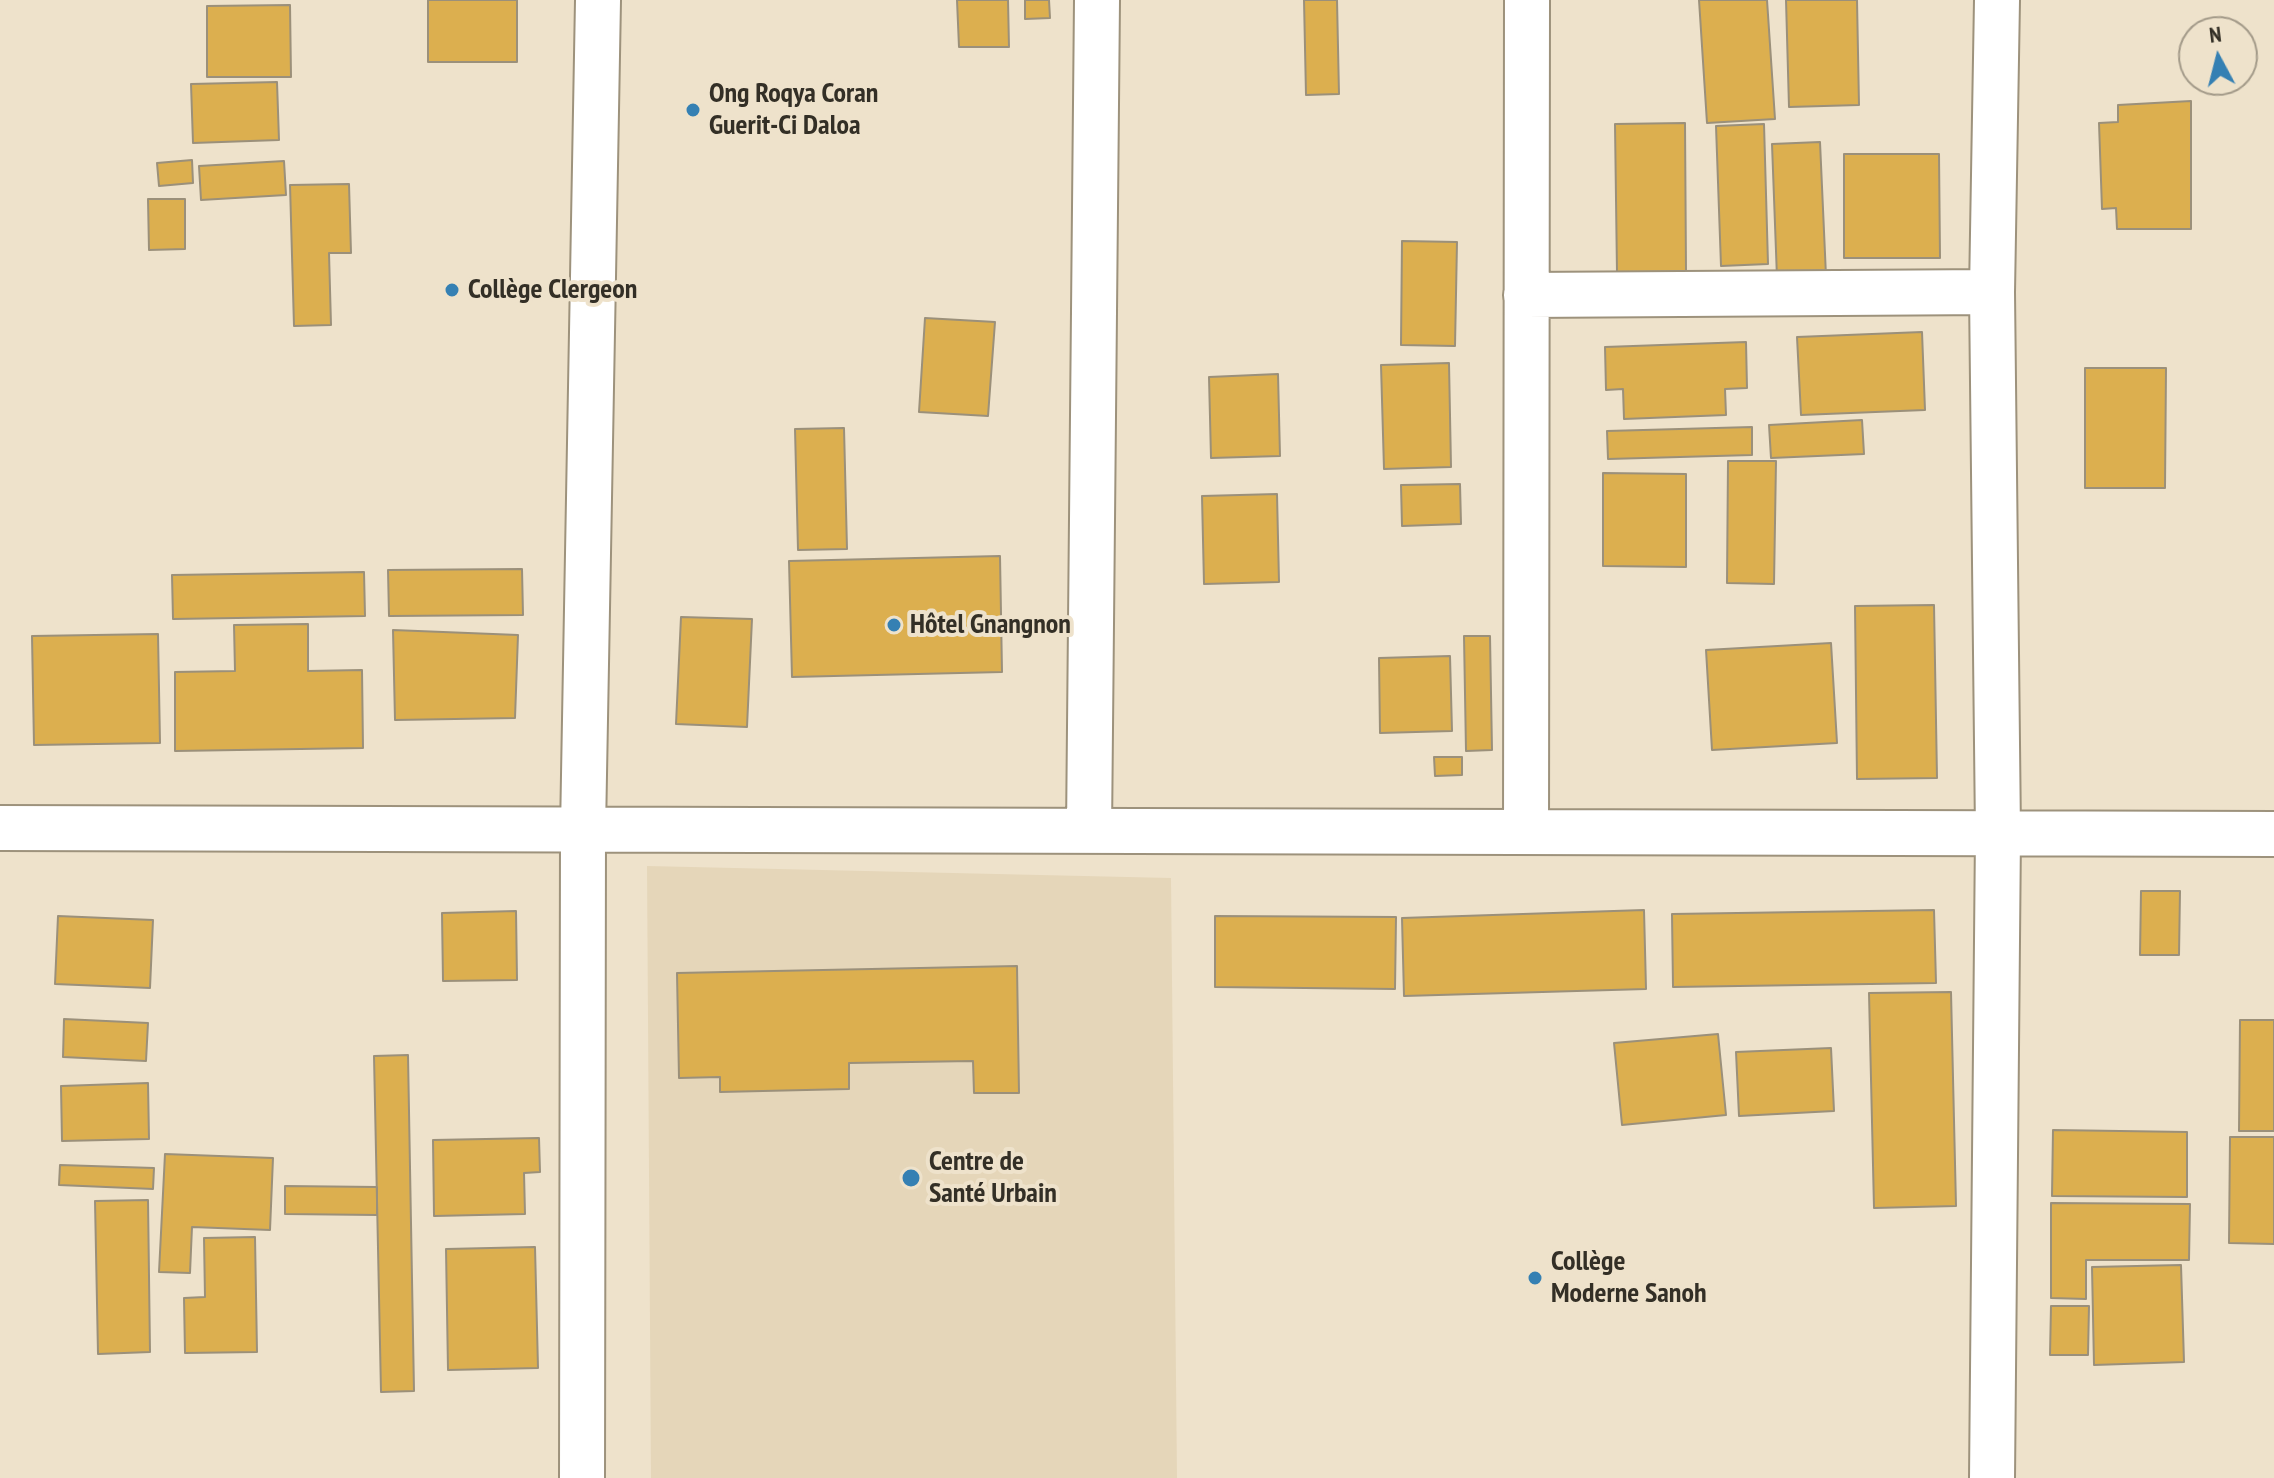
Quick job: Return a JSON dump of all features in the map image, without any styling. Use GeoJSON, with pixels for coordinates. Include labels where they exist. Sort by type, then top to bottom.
{"type":"FeatureCollection","features":[{"type":"Feature","properties":{"kind":"street"},"geometry":{"type":"LineString","coordinates":[[582,1478],[583,830],[598,0]]}},
{"type":"Feature","properties":{"kind":"street"},"geometry":{"type":"LineString","coordinates":[[1089,831],[1097,0]]}},
{"type":"Feature","properties":{"kind":"street"},"geometry":{"type":"LineString","coordinates":[[1526,832],[1527,0]]}},
{"type":"Feature","properties":{"kind":"street"},"geometry":{"type":"LineString","coordinates":[[1992,1478],[1998,833],[1992,292],[1997,0]]}},
{"type":"Feature","properties":{"kind":"street"},"geometry":{"type":"LineString","coordinates":[[1526,295],[1992,292]]}},
{"type":"Feature","properties":{"kind":"street"},"geometry":{"type":"LineString","coordinates":[[0,828],[2274,834]]}},
{"type":"Feature","properties":{"kind":"shaded area","name":"Centre de Santé Urbain"},"geometry":{"type":"Polygon","coordinates":[[[647,866],[1171,878],[1177,1478],[651,1478],[647,866]]]}},
{"type":"Feature","properties":{"kind":"building"},"geometry":{"type":"Polygon","coordinates":[[[428,0],[517,0],[517,62],[428,62],[428,0]]]}},
{"type":"Feature","properties":{"kind":"building"},"geometry":{"type":"Polygon","coordinates":[[[957,0],[1008,0],[1009,47],[959,47],[957,0]]]}},
{"type":"Feature","properties":{"kind":"building"},"geometry":{"type":"Polygon","coordinates":[[[1025,0],[1049,0],[1050,18],[1025,19],[1025,0]]]}},
{"type":"Feature","properties":{"kind":"building"},"geometry":{"type":"Polygon","coordinates":[[[1304,0],[1337,0],[1339,94],[1306,95],[1304,0]]]}},
{"type":"Feature","properties":{"kind":"building"},"geometry":{"type":"Polygon","coordinates":[[[1699,0],[1767,0],[1775,119],[1707,123],[1699,0]]]}},
{"type":"Feature","properties":{"kind":"building"},"geometry":{"type":"Polygon","coordinates":[[[1786,0],[1857,0],[1859,105],[1789,107],[1786,0]]]}},
{"type":"Feature","properties":{"kind":"building"},"geometry":{"type":"Polygon","coordinates":[[[290,5],[291,77],[207,77],[207,6],[290,5]]]}},
{"type":"Feature","properties":{"kind":"building"},"geometry":{"type":"Polygon","coordinates":[[[277,82],[279,140],[193,143],[191,84],[277,82]]]}},
{"type":"Feature","properties":{"kind":"building"},"geometry":{"type":"Polygon","coordinates":[[[2191,101],[2191,229],[2117,229],[2116,208],[2102,209],[2099,123],[2118,122],[2118,105],[2191,101]]]}},
{"type":"Feature","properties":{"kind":"building"},"geometry":{"type":"Polygon","coordinates":[[[1685,123],[1686,272],[1617,273],[1615,124],[1685,123]]]}},
{"type":"Feature","properties":{"kind":"building"},"geometry":{"type":"Polygon","coordinates":[[[1764,124],[1768,264],[1721,266],[1716,126],[1764,124]]]}},
{"type":"Feature","properties":{"kind":"building"},"geometry":{"type":"Polygon","coordinates":[[[1820,142],[1826,276],[1777,278],[1772,144],[1820,142]]]}},
{"type":"Feature","properties":{"kind":"building"},"geometry":{"type":"Polygon","coordinates":[[[1844,154],[1939,154],[1940,258],[1844,258],[1844,154]]]}},
{"type":"Feature","properties":{"kind":"building"},"geometry":{"type":"Polygon","coordinates":[[[192,160],[193,183],[159,186],[157,163],[192,160]]]}},
{"type":"Feature","properties":{"kind":"building"},"geometry":{"type":"Polygon","coordinates":[[[284,161],[286,195],[201,200],[199,166],[284,161]]]}},
{"type":"Feature","properties":{"kind":"building"},"geometry":{"type":"Polygon","coordinates":[[[349,184],[351,253],[329,253],[331,325],[294,326],[290,185],[349,184]]]}},
{"type":"Feature","properties":{"kind":"building"},"geometry":{"type":"Polygon","coordinates":[[[148,199],[185,199],[185,249],[149,250],[148,199]]]}},
{"type":"Feature","properties":{"kind":"building"},"geometry":{"type":"Polygon","coordinates":[[[1402,241],[1457,242],[1455,346],[1401,345],[1402,241]]]}},
{"type":"Feature","properties":{"kind":"building"},"geometry":{"type":"Polygon","coordinates":[[[925,318],[995,322],[988,416],[919,412],[925,318]]]}},
{"type":"Feature","properties":{"kind":"building"},"geometry":{"type":"Polygon","coordinates":[[[1922,332],[1925,410],[1801,415],[1797,337],[1922,332]]]}},
{"type":"Feature","properties":{"kind":"building"},"geometry":{"type":"Polygon","coordinates":[[[1746,342],[1747,388],[1725,389],[1726,415],[1624,419],[1623,389],[1606,390],[1605,347],[1746,342]]]}},
{"type":"Feature","properties":{"kind":"building"},"geometry":{"type":"Polygon","coordinates":[[[1449,363],[1451,467],[1384,469],[1381,365],[1449,363]]]}},
{"type":"Feature","properties":{"kind":"building"},"geometry":{"type":"Polygon","coordinates":[[[2085,368],[2166,368],[2165,488],[2085,488],[2085,368]]]}},
{"type":"Feature","properties":{"kind":"building"},"geometry":{"type":"Polygon","coordinates":[[[1278,374],[1280,456],[1211,458],[1209,377],[1278,374]]]}},
{"type":"Feature","properties":{"kind":"building"},"geometry":{"type":"Polygon","coordinates":[[[1862,420],[1864,454],[1771,458],[1769,425],[1862,420]]]}},
{"type":"Feature","properties":{"kind":"building"},"geometry":{"type":"Polygon","coordinates":[[[1752,427],[1752,455],[1608,459],[1607,431],[1752,427]]]}},
{"type":"Feature","properties":{"kind":"building"},"geometry":{"type":"Polygon","coordinates":[[[844,428],[847,549],[798,550],[795,429],[844,428]]]}},
{"type":"Feature","properties":{"kind":"building"},"geometry":{"type":"Polygon","coordinates":[[[1728,461],[1776,461],[1774,584],[1727,583],[1728,461]]]}},
{"type":"Feature","properties":{"kind":"building"},"geometry":{"type":"Polygon","coordinates":[[[1603,473],[1686,474],[1686,567],[1603,566],[1603,473]]]}},
{"type":"Feature","properties":{"kind":"building"},"geometry":{"type":"Polygon","coordinates":[[[1460,484],[1461,524],[1402,526],[1401,485],[1460,484]]]}},
{"type":"Feature","properties":{"kind":"building"},"geometry":{"type":"Polygon","coordinates":[[[1277,494],[1279,582],[1204,584],[1202,496],[1277,494]]]}},
{"type":"Feature","properties":{"kind":"building"},"geometry":{"type":"Polygon","coordinates":[[[1000,556],[1002,672],[792,677],[789,561],[1000,556]]]}},
{"type":"Feature","properties":{"kind":"building"},"geometry":{"type":"Polygon","coordinates":[[[522,569],[523,615],[389,616],[388,570],[522,569]]]}},
{"type":"Feature","properties":{"kind":"building"},"geometry":{"type":"Polygon","coordinates":[[[364,572],[365,616],[173,619],[172,575],[364,572]]]}},
{"type":"Feature","properties":{"kind":"building"},"geometry":{"type":"Polygon","coordinates":[[[1934,605],[1937,778],[1857,779],[1855,606],[1934,605]]]}},
{"type":"Feature","properties":{"kind":"building"},"geometry":{"type":"Polygon","coordinates":[[[681,617],[752,619],[747,727],[676,724],[681,617]]]}},
{"type":"Feature","properties":{"kind":"building"},"geometry":{"type":"Polygon","coordinates":[[[308,624],[308,671],[362,670],[363,748],[175,751],[175,672],[235,671],[234,625],[308,624]]]}},
{"type":"Feature","properties":{"kind":"building"},"geometry":{"type":"Polygon","coordinates":[[[393,630],[518,635],[515,718],[395,720],[393,630]]]}},
{"type":"Feature","properties":{"kind":"building"},"geometry":{"type":"Polygon","coordinates":[[[158,634],[160,743],[34,745],[32,636],[158,634]]]}},
{"type":"Feature","properties":{"kind":"building"},"geometry":{"type":"Polygon","coordinates":[[[1464,636],[1490,636],[1492,750],[1466,751],[1464,636]]]}},
{"type":"Feature","properties":{"kind":"building"},"geometry":{"type":"Polygon","coordinates":[[[1831,643],[1837,743],[1712,750],[1706,650],[1831,643]]]}},
{"type":"Feature","properties":{"kind":"building"},"geometry":{"type":"Polygon","coordinates":[[[1450,656],[1452,731],[1380,733],[1379,658],[1450,656]]]}},
{"type":"Feature","properties":{"kind":"building"},"geometry":{"type":"Polygon","coordinates":[[[1434,757],[1462,757],[1462,775],[1435,776],[1434,757]]]}},
{"type":"Feature","properties":{"kind":"building"},"geometry":{"type":"Polygon","coordinates":[[[2141,891],[2180,891],[2179,955],[2140,955],[2141,891]]]}},
{"type":"Feature","properties":{"kind":"building"},"geometry":{"type":"Polygon","coordinates":[[[1644,910],[1646,989],[1404,996],[1402,918],[1644,910]]]}},
{"type":"Feature","properties":{"kind":"building"},"geometry":{"type":"Polygon","coordinates":[[[1934,910],[1936,983],[1673,987],[1672,914],[1934,910]]]}},
{"type":"Feature","properties":{"kind":"building"},"geometry":{"type":"Polygon","coordinates":[[[516,911],[517,980],[443,981],[442,913],[516,911]]]}},
{"type":"Feature","properties":{"kind":"building"},"geometry":{"type":"Polygon","coordinates":[[[58,916],[153,920],[150,988],[55,984],[58,916]]]}},
{"type":"Feature","properties":{"kind":"building"},"geometry":{"type":"Polygon","coordinates":[[[1215,916],[1396,917],[1395,989],[1215,987],[1215,916]]]}},
{"type":"Feature","properties":{"kind":"building"},"geometry":{"type":"Polygon","coordinates":[[[1017,966],[1019,1093],[974,1093],[973,1061],[849,1063],[849,1089],[720,1092],[720,1077],[679,1078],[677,973],[1017,966]]]}},
{"type":"Feature","properties":{"kind":"building"},"geometry":{"type":"Polygon","coordinates":[[[1951,992],[1956,1206],[1874,1208],[1869,993],[1951,992]]]}},
{"type":"Feature","properties":{"kind":"building"},"geometry":{"type":"Polygon","coordinates":[[[64,1019],[148,1023],[146,1061],[63,1057],[64,1019]]]}},
{"type":"Feature","properties":{"kind":"building"},"geometry":{"type":"Polygon","coordinates":[[[2240,1020],[2274,1020],[2274,1131],[2239,1131],[2240,1020]]]}},
{"type":"Feature","properties":{"kind":"building"},"geometry":{"type":"Polygon","coordinates":[[[1718,1034],[1726,1115],[1622,1125],[1614,1043],[1718,1034]]]}},
{"type":"Feature","properties":{"kind":"building"},"geometry":{"type":"Polygon","coordinates":[[[1831,1048],[1834,1111],[1739,1116],[1736,1052],[1831,1048]]]}},
{"type":"Feature","properties":{"kind":"building"},"geometry":{"type":"Polygon","coordinates":[[[408,1055],[414,1391],[381,1392],[374,1056],[408,1055]]]}},
{"type":"Feature","properties":{"kind":"building"},"geometry":{"type":"Polygon","coordinates":[[[148,1083],[149,1139],[62,1141],[61,1086],[148,1083]]]}},
{"type":"Feature","properties":{"kind":"building"},"geometry":{"type":"Polygon","coordinates":[[[2053,1130],[2187,1132],[2187,1197],[2052,1196],[2053,1130]]]}},
{"type":"Feature","properties":{"kind":"building"},"geometry":{"type":"Polygon","coordinates":[[[2230,1137],[2274,1137],[2274,1244],[2229,1243],[2230,1137]]]}},
{"type":"Feature","properties":{"kind":"building"},"geometry":{"type":"Polygon","coordinates":[[[539,1138],[540,1172],[524,1173],[525,1214],[434,1216],[433,1140],[539,1138]]]}},
{"type":"Feature","properties":{"kind":"building"},"geometry":{"type":"Polygon","coordinates":[[[165,1154],[273,1158],[270,1230],[192,1227],[190,1273],[159,1272],[165,1154]]]}},
{"type":"Feature","properties":{"kind":"building"},"geometry":{"type":"Polygon","coordinates":[[[60,1165],[154,1168],[153,1189],[59,1185],[60,1165]]]}},
{"type":"Feature","properties":{"kind":"building"},"geometry":{"type":"Polygon","coordinates":[[[285,1186],[377,1187],[377,1215],[285,1214],[285,1186]]]}},
{"type":"Feature","properties":{"kind":"building"},"geometry":{"type":"Polygon","coordinates":[[[148,1200],[150,1352],[98,1354],[95,1201],[148,1200]]]}},
{"type":"Feature","properties":{"kind":"building"},"geometry":{"type":"Polygon","coordinates":[[[2051,1203],[2190,1204],[2189,1260],[2086,1260],[2086,1299],[2051,1298],[2051,1203]]]}},
{"type":"Feature","properties":{"kind":"building"},"geometry":{"type":"Polygon","coordinates":[[[255,1237],[257,1352],[185,1353],[184,1298],[205,1297],[204,1238],[255,1237]]]}},
{"type":"Feature","properties":{"kind":"building"},"geometry":{"type":"Polygon","coordinates":[[[535,1247],[538,1368],[448,1370],[446,1249],[535,1247]]]}},
{"type":"Feature","properties":{"kind":"building"},"geometry":{"type":"Polygon","coordinates":[[[2181,1265],[2184,1362],[2094,1365],[2092,1267],[2181,1265]]]}},
{"type":"Feature","properties":{"kind":"building"},"geometry":{"type":"Polygon","coordinates":[[[2051,1306],[2089,1306],[2088,1355],[2050,1355],[2051,1306]]]}},
{"type":"Feature","properties":{"kind":"place","name":"Ong Roqya Coran Guerit-Ci Daloa"},"geometry":{"type":"Point","coordinates":[693,110]}},
{"type":"Feature","properties":{"kind":"place","name":"Collège Clergeon"},"geometry":{"type":"Point","coordinates":[452,290]}},
{"type":"Feature","properties":{"kind":"place","name":"Hôtel Gnangnon"},"geometry":{"type":"Point","coordinates":[894,625]}},
{"type":"Feature","properties":{"kind":"place","name":"Centre de Santé Urbain"},"geometry":{"type":"Point","coordinates":[911,1178]}},
{"type":"Feature","properties":{"kind":"place","name":"Collège Moderne Sanoh"},"geometry":{"type":"Point","coordinates":[1535,1278]}}]}
